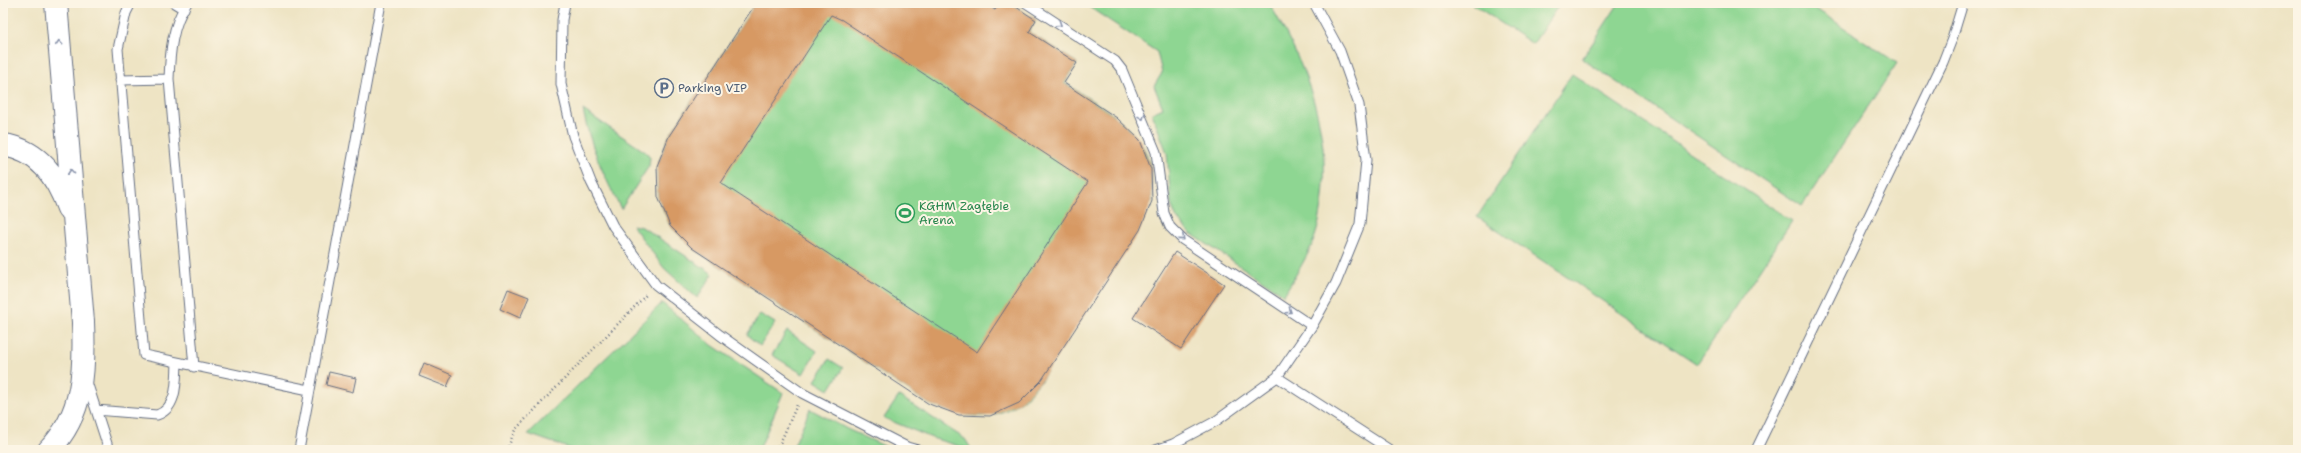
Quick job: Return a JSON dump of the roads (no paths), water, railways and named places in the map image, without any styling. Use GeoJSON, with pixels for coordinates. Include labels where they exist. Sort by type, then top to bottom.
{"type":"FeatureCollection","features":[{"type":"Feature","properties":{"kind":"main road"},"geometry":{"type":"LineString","coordinates":[[49,450],[62,436],[74,414],[84,371],[83,322],[56,3]]}},
{"type":"Feature","properties":{"kind":"main road"},"geometry":{"type":"LineString","coordinates":[[3,145],[29,153],[49,170],[61,190],[74,225]]}},
{"type":"Feature","properties":{"kind":"lane"},"geometry":{"type":"LineString","coordinates":[[131,3],[126,13],[118,49],[144,355],[194,367],[309,390]]}},
{"type":"Feature","properties":{"kind":"lane"},"geometry":{"type":"LineString","coordinates":[[174,3],[185,6],[170,53],[169,79],[194,367]]}},
{"type":"Feature","properties":{"kind":"lane"},"geometry":{"type":"LineString","coordinates":[[298,450],[381,3]]}},
{"type":"Feature","properties":{"kind":"lane"},"geometry":{"type":"LineString","coordinates":[[565,3],[562,20],[561,84],[573,136],[591,182],[613,226],[656,285],[720,335],[802,393],[907,447],[918,450]]}},
{"type":"Feature","properties":{"kind":"lane"},"geometry":{"type":"LineString","coordinates":[[1026,3],[1115,61],[1122,70],[1156,152],[1163,208],[1170,227],[1183,240],[1312,326]]}},
{"type":"Feature","properties":{"kind":"lane"},"geometry":{"type":"LineString","coordinates":[[1156,450],[1173,444],[1216,422],[1277,377],[1312,326],[1336,283],[1360,224],[1366,160],[1359,105],[1340,51],[1314,3]]}},
{"type":"Feature","properties":{"kind":"lane"},"geometry":{"type":"LineString","coordinates":[[1756,450],[1942,62],[1952,39],[1963,3]]}},
{"type":"Feature","properties":{"kind":"lane"},"geometry":{"type":"LineString","coordinates":[[120,80],[169,79]]}},
{"type":"Feature","properties":{"kind":"lane"},"geometry":{"type":"LineString","coordinates":[[96,410],[157,415],[163,413],[173,400],[176,388],[177,363]]}},
{"type":"Feature","properties":{"kind":"lane"},"geometry":{"type":"LineString","coordinates":[[84,371],[109,450]]}},
{"type":"Feature","properties":{"kind":"lane"},"geometry":{"type":"LineString","coordinates":[[1277,377],[1390,450]]}},
{"type":"Feature","properties":{"kind":"place","name":"Parking VIP"},"geometry":{"type":"Point","coordinates":[664,88]}},
{"type":"Feature","properties":{"kind":"place","name":"KGHM Zagłębie Arena"},"geometry":{"type":"Point","coordinates":[905,213]}}]}
